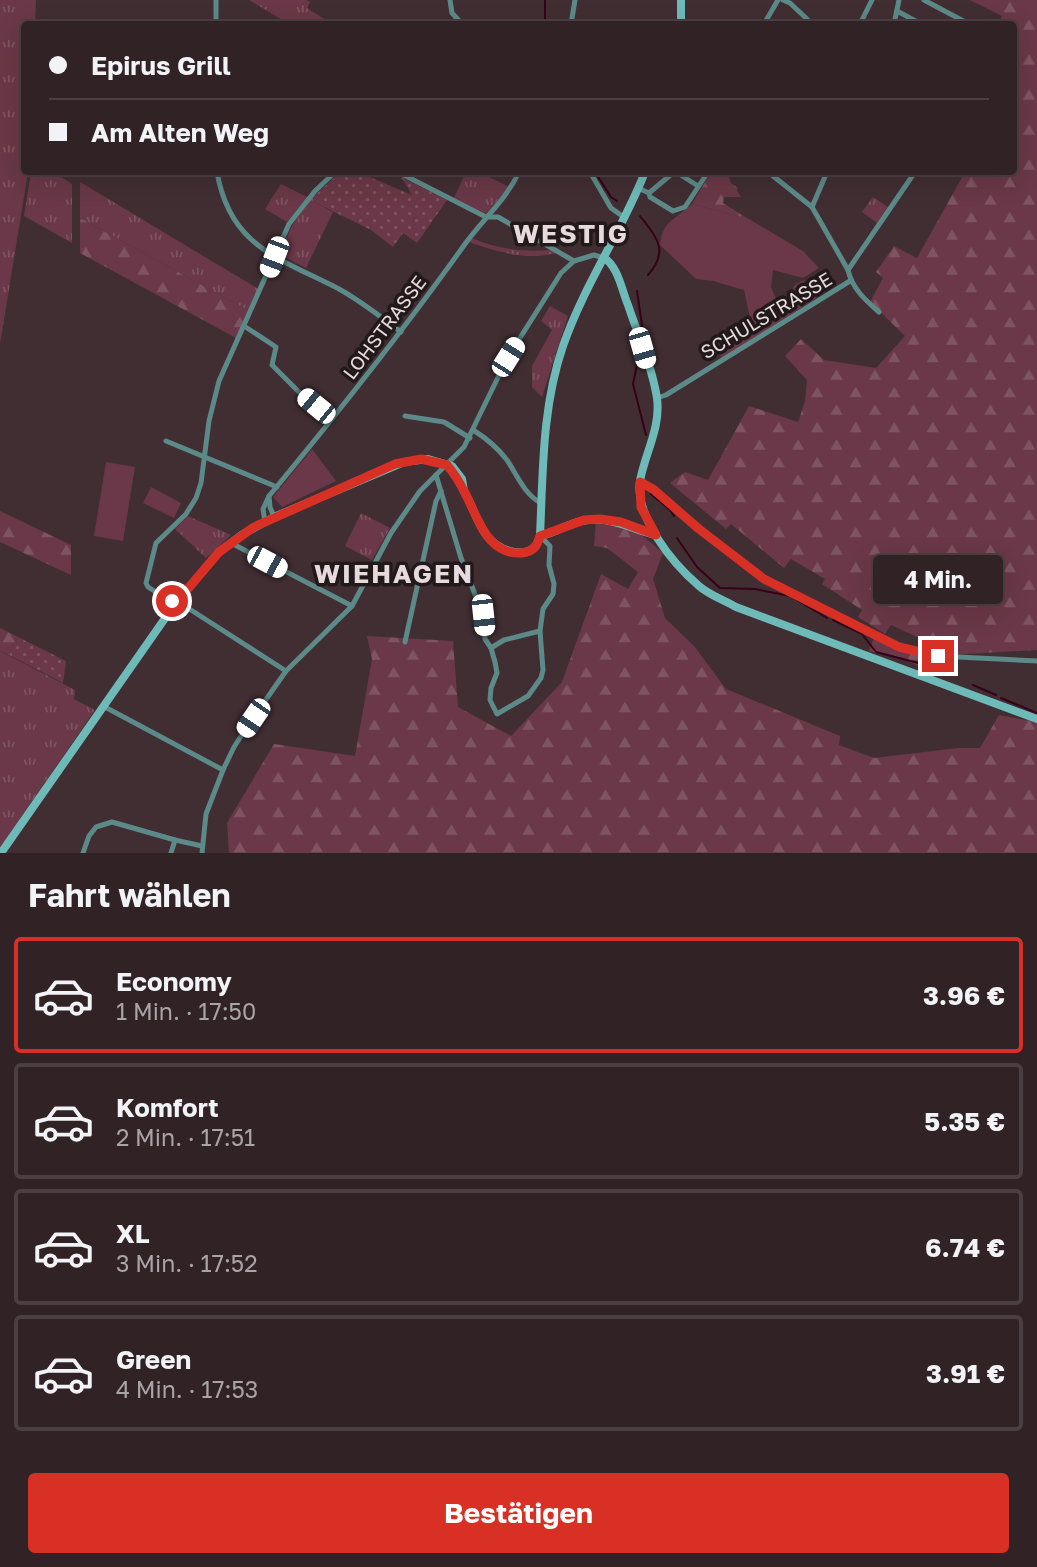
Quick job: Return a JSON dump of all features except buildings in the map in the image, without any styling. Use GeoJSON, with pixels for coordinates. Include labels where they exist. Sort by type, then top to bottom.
{"type":"FeatureCollection","features":[{"type":"Feature","properties":{"kind":"main road"},"geometry":{"type":"LineString","coordinates":[[681,0],[681,21]]}},
{"type":"Feature","properties":{"kind":"main road"},"geometry":{"type":"LineString","coordinates":[[1,853],[176,602],[204,567],[231,543],[265,522],[404,462],[428,459],[447,465],[464,491],[484,533],[496,545],[514,552],[528,552],[536,547],[540,536],[545,424],[553,377],[569,331],[644,175]]}},
{"type":"Feature","properties":{"kind":"main road"},"geometry":{"type":"LineString","coordinates":[[604,258],[612,265],[621,287],[657,398],[656,425],[640,482],[641,507],[656,535],[680,567],[700,587],[736,607],[1037,719]]}},
{"type":"Feature","properties":{"kind":"main road"},"geometry":{"type":"LineString","coordinates":[[540,536],[576,522],[600,519],[621,522],[656,535]]}},
{"type":"Feature","properties":{"kind":"street"},"geometry":{"type":"LineString","coordinates":[[216,0],[216,21]]}},
{"type":"Feature","properties":{"kind":"street"},"geometry":{"type":"LineString","coordinates":[[450,0],[452,13],[459,21]]}},
{"type":"Feature","properties":{"kind":"street"},"geometry":{"type":"LineString","coordinates":[[571,21],[575,0]]}},
{"type":"Feature","properties":{"kind":"street"},"geometry":{"type":"LineString","coordinates":[[766,21],[780,0],[790,3],[808,21]]}},
{"type":"Feature","properties":{"kind":"street"},"geometry":{"type":"LineString","coordinates":[[862,21],[872,0]]}},
{"type":"Feature","properties":{"kind":"street"},"geometry":{"type":"LineString","coordinates":[[895,21],[900,0]]}},
{"type":"Feature","properties":{"kind":"street"},"geometry":{"type":"LineString","coordinates":[[924,0],[963,21]]}},
{"type":"Feature","properties":{"kind":"street"},"geometry":{"type":"LineString","coordinates":[[897,11],[915,21]]}},
{"type":"Feature","properties":{"kind":"street"},"geometry":{"type":"LineString","coordinates":[[218,175],[221,194],[238,226],[254,243],[274,257],[342,290],[401,332]]}},
{"type":"Feature","properties":{"kind":"street"},"geometry":{"type":"LineString","coordinates":[[286,671],[148,587],[146,583],[156,543],[187,514],[201,483],[209,421],[219,381],[289,224],[315,191],[332,175]]}},
{"type":"Feature","properties":{"kind":"street"},"geometry":{"type":"LineString","coordinates":[[404,175],[486,217],[498,217],[574,261]]}},
{"type":"Feature","properties":{"kind":"street","name":"LOHSTRASSE"},"geometry":{"type":"LineString","coordinates":[[265,522],[263,509],[269,496],[401,332],[517,175]]}},
{"type":"Feature","properties":{"kind":"street"},"geometry":{"type":"LineString","coordinates":[[592,175],[611,208],[625,218]]}},
{"type":"Feature","properties":{"kind":"street"},"geometry":{"type":"LineString","coordinates":[[649,193],[671,175]]}},
{"type":"Feature","properties":{"kind":"street"},"geometry":{"type":"LineString","coordinates":[[680,175],[698,186]]}},
{"type":"Feature","properties":{"kind":"street"},"geometry":{"type":"LineString","coordinates":[[638,188],[673,211],[685,207],[706,175]]}},
{"type":"Feature","properties":{"kind":"street"},"geometry":{"type":"LineString","coordinates":[[772,175],[811,206],[848,270]]}},
{"type":"Feature","properties":{"kind":"street"},"geometry":{"type":"LineString","coordinates":[[778,179],[780,175]]}},
{"type":"Feature","properties":{"kind":"street"},"geometry":{"type":"LineString","coordinates":[[811,206],[826,175]]}},
{"type":"Feature","properties":{"kind":"street","name":"SCHULSTRASSE"},"geometry":{"type":"LineString","coordinates":[[657,398],[666,395],[850,281],[848,270],[913,175]]}},
{"type":"Feature","properties":{"kind":"street"},"geometry":{"type":"LineString","coordinates":[[202,853],[206,814],[234,747],[286,671],[352,606],[391,533],[420,491],[464,447],[508,357],[561,273],[574,261],[594,255],[604,258]]}},
{"type":"Feature","properties":{"kind":"street"},"geometry":{"type":"LineString","coordinates":[[850,281],[865,300],[880,312]]}},
{"type":"Feature","properties":{"kind":"street"},"geometry":{"type":"LineString","coordinates":[[244,326],[276,347],[272,365],[332,419]]}},
{"type":"Feature","properties":{"kind":"street"},"geometry":{"type":"LineString","coordinates":[[405,416],[444,422],[470,438]]}},
{"type":"Feature","properties":{"kind":"street"},"geometry":{"type":"LineString","coordinates":[[473,430],[490,441],[505,458],[530,496],[541,503]]}},
{"type":"Feature","properties":{"kind":"street"},"geometry":{"type":"LineString","coordinates":[[166,441],[276,487]]}},
{"type":"Feature","properties":{"kind":"street"},"geometry":{"type":"LineString","coordinates":[[436,475],[461,558],[483,615],[485,639],[491,648],[497,673],[490,700],[497,714],[528,696],[537,686],[543,670],[540,631],[543,609],[553,594],[554,584],[549,565],[550,546],[540,536]]}},
{"type":"Feature","properties":{"kind":"street"},"geometry":{"type":"LineString","coordinates":[[640,482],[653,489],[764,579],[899,647],[938,656],[1037,661]]}},
{"type":"Feature","properties":{"kind":"street"},"geometry":{"type":"LineString","coordinates":[[405,642],[436,501],[441,491]]}},
{"type":"Feature","properties":{"kind":"street"},"geometry":{"type":"LineString","coordinates":[[269,496],[274,517]]}},
{"type":"Feature","properties":{"kind":"street"},"geometry":{"type":"LineString","coordinates":[[231,543],[352,606]]}},
{"type":"Feature","properties":{"kind":"street"},"geometry":{"type":"LineString","coordinates":[[491,648],[504,640],[540,631]]}},
{"type":"Feature","properties":{"kind":"street"},"geometry":{"type":"LineString","coordinates":[[103,706],[223,770]]}},
{"type":"Feature","properties":{"kind":"street"},"geometry":{"type":"LineString","coordinates":[[83,853],[89,836],[96,827],[112,822],[175,841],[202,846]]}},
{"type":"Feature","properties":{"kind":"street"},"geometry":{"type":"LineString","coordinates":[[171,853],[175,841]]}},
{"type":"Feature","properties":{"kind":"green space"},"geometry":{"type":"Polygon","coordinates":[[[0,0],[36,0],[35,21],[21,21],[21,175],[28,175],[0,344],[0,0]]]}},
{"type":"Feature","properties":{"kind":"green space"},"geometry":{"type":"Polygon","coordinates":[[[249,0],[306,0],[310,2],[307,8],[327,21],[284,21],[249,0]]]}},
{"type":"Feature","properties":{"kind":"green space"},"geometry":{"type":"Polygon","coordinates":[[[970,0],[1037,0],[1037,650],[947,655],[940,675],[905,660],[869,651],[875,635],[921,654],[926,641],[891,625],[885,634],[858,617],[862,610],[822,584],[825,579],[791,559],[784,568],[731,524],[726,529],[670,483],[685,472],[708,480],[749,406],[798,422],[805,401],[807,380],[785,356],[801,339],[824,360],[876,368],[905,336],[870,302],[883,278],[876,272],[894,246],[917,258],[963,175],[1017,175],[1017,21],[1000,21],[1002,16],[970,0]]]}},
{"type":"Feature","properties":{"kind":"green space"},"geometry":{"type":"Polygon","coordinates":[[[31,175],[58,175],[72,184],[72,243],[24,216],[31,175]]]}},
{"type":"Feature","properties":{"kind":"green space"},"geometry":{"type":"Polygon","coordinates":[[[337,175],[365,175],[412,195],[401,177],[447,200],[417,243],[403,233],[393,247],[371,230],[310,200],[337,175]]]}},
{"type":"Feature","properties":{"kind":"green space"},"geometry":{"type":"Polygon","coordinates":[[[465,175],[485,175],[509,187],[486,214],[454,198],[465,175]]]}},
{"type":"Feature","properties":{"kind":"green space"},"geometry":{"type":"Polygon","coordinates":[[[709,175],[728,175],[741,197],[724,197],[723,203],[742,215],[741,217],[692,204],[709,175]]]}},
{"type":"Feature","properties":{"kind":"green space"},"geometry":{"type":"Polygon","coordinates":[[[80,182],[260,290],[249,311],[80,218],[80,182]]]}},
{"type":"Feature","properties":{"kind":"green space"},"geometry":{"type":"Polygon","coordinates":[[[281,184],[307,197],[287,222],[265,209],[281,184]]]}},
{"type":"Feature","properties":{"kind":"green space"},"geometry":{"type":"Polygon","coordinates":[[[873,197],[888,207],[877,223],[862,212],[873,197]]]}},
{"type":"Feature","properties":{"kind":"green space"},"geometry":{"type":"Polygon","coordinates":[[[310,200],[333,212],[306,268],[279,254],[292,226],[310,200]]]}},
{"type":"Feature","properties":{"kind":"green space"},"geometry":{"type":"Polygon","coordinates":[[[692,204],[741,217],[742,215],[803,251],[819,268],[803,278],[773,270],[771,287],[776,299],[791,302],[794,286],[803,280],[816,298],[721,359],[718,337],[750,318],[744,290],[696,279],[660,245],[667,225],[692,204]]]}},
{"type":"Feature","properties":{"kind":"green space"},"geometry":{"type":"Polygon","coordinates":[[[80,218],[249,311],[236,338],[80,253],[80,218]]]}},
{"type":"Feature","properties":{"kind":"green space"},"geometry":{"type":"Polygon","coordinates":[[[472,238],[502,248],[553,250],[556,253],[534,256],[512,254],[469,242],[472,238]]]}},
{"type":"Feature","properties":{"kind":"green space"},"geometry":{"type":"Polygon","coordinates":[[[550,306],[568,316],[542,397],[532,387],[532,366],[552,330],[541,321],[550,306]]]}},
{"type":"Feature","properties":{"kind":"green space"},"geometry":{"type":"Polygon","coordinates":[[[312,449],[336,481],[282,507],[273,497],[312,449]]]}},
{"type":"Feature","properties":{"kind":"green space"},"geometry":{"type":"Polygon","coordinates":[[[106,462],[135,467],[123,541],[94,536],[106,462]]]}},
{"type":"Feature","properties":{"kind":"green space"},"geometry":{"type":"Polygon","coordinates":[[[151,487],[181,503],[174,518],[143,503],[151,487]]]}},
{"type":"Feature","properties":{"kind":"green space"},"geometry":{"type":"Polygon","coordinates":[[[0,511],[71,545],[71,575],[0,542],[0,511]]]}},
{"type":"Feature","properties":{"kind":"green space"},"geometry":{"type":"Polygon","coordinates":[[[361,513],[390,528],[372,560],[345,546],[361,513]]]}},
{"type":"Feature","properties":{"kind":"green space"},"geometry":{"type":"Polygon","coordinates":[[[188,516],[231,535],[206,558],[175,529],[188,516]]]}},
{"type":"Feature","properties":{"kind":"green space"},"geometry":{"type":"Polygon","coordinates":[[[596,521],[637,531],[663,553],[653,579],[665,618],[694,646],[726,689],[840,736],[839,745],[874,758],[980,748],[999,715],[1037,722],[1037,853],[229,853],[227,823],[274,744],[355,756],[372,659],[367,636],[453,641],[458,707],[511,736],[562,682],[601,574],[628,589],[638,572],[607,548],[594,546],[596,521]]]}},
{"type":"Feature","properties":{"kind":"green space"},"geometry":{"type":"Polygon","coordinates":[[[0,628],[18,637],[9,655],[0,651],[0,628]]]}},
{"type":"Feature","properties":{"kind":"green space"},"geometry":{"type":"Polygon","coordinates":[[[18,637],[66,661],[63,683],[9,655],[18,637]]]}},
{"type":"Feature","properties":{"kind":"green space"},"geometry":{"type":"Polygon","coordinates":[[[0,651],[75,690],[74,699],[95,710],[0,848],[0,651]]]}},
{"type":"Feature","properties":{"kind":"waterway"},"geometry":{"type":"LineString","coordinates":[[545,0],[545,21]]}},
{"type":"Feature","properties":{"kind":"waterway"},"geometry":{"type":"LineString","coordinates":[[597,175],[611,197],[617,201]]}},
{"type":"Feature","properties":{"kind":"waterway"},"geometry":{"type":"LineString","coordinates":[[640,216],[655,237],[659,251],[655,266],[648,275]]}},
{"type":"Feature","properties":{"kind":"waterway"},"geometry":{"type":"LineString","coordinates":[[637,291],[643,332]]}},
{"type":"Feature","properties":{"kind":"waterway"},"geometry":{"type":"LineString","coordinates":[[639,355],[633,384],[646,435]]}},
{"type":"Feature","properties":{"kind":"waterway"},"geometry":{"type":"LineString","coordinates":[[651,494],[674,516]]}},
{"type":"Feature","properties":{"kind":"waterway"},"geometry":{"type":"LineString","coordinates":[[677,538],[697,567],[720,588],[755,589],[790,596],[827,618]]}},
{"type":"Feature","properties":{"kind":"waterway"},"geometry":{"type":"LineString","coordinates":[[833,620],[862,634],[876,652],[922,664],[941,673]]}},
{"type":"Feature","properties":{"kind":"waterway"},"geometry":{"type":"LineString","coordinates":[[973,685],[996,695]]}},
{"type":"Feature","properties":{"kind":"waterway"},"geometry":{"type":"LineString","coordinates":[[1001,698],[1037,713]]}},
{"type":"Feature","properties":{"kind":"district","name":"WESTIG"},"geometry":{"type":"Point","coordinates":[571,233]}},
{"type":"Feature","properties":{"kind":"district","name":"WIEHAGEN"},"geometry":{"type":"Point","coordinates":[394,573]}},
{"type":"Feature","properties":{"kind":"route"},"geometry":{"type":"LineString","coordinates":[[172,601],[175,604],[219,552],[254,527],[395,464],[428,459],[441,461],[455,474],[484,533],[507,551],[521,553],[533,550],[540,536],[584,520],[621,522],[656,535],[641,507],[640,482],[653,489],[743,565],[764,579],[899,647],[938,656]]}}]}
